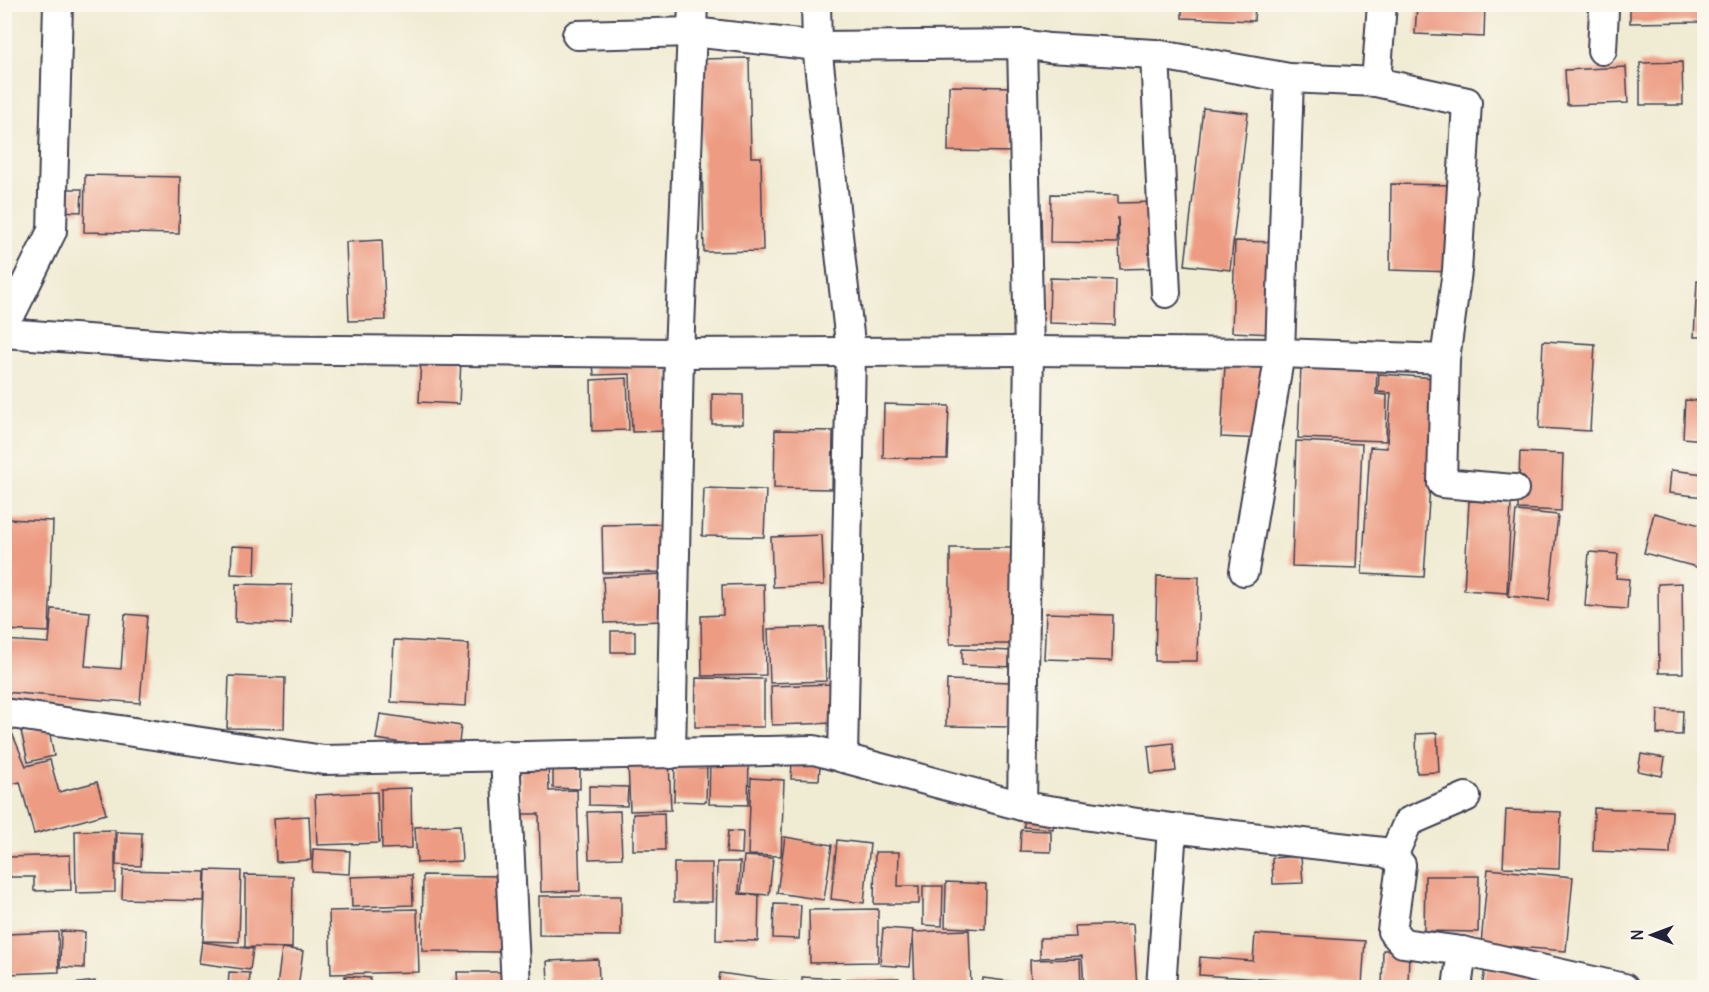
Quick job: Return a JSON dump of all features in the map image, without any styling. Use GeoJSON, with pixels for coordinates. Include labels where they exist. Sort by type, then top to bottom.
{"type":"FeatureCollection","features":[{"type":"Feature","properties":{"kind":"street"},"geometry":{"type":"LineString","coordinates":[[4,312],[14,308],[52,231],[58,4]]}},
{"type":"Feature","properties":{"kind":"street"},"geometry":{"type":"LineString","coordinates":[[816,4],[817,46],[850,352],[843,758]]}},
{"type":"Feature","properties":{"kind":"street"},"geometry":{"type":"LineString","coordinates":[[1376,82],[1382,4]]}},
{"type":"Feature","properties":{"kind":"street"},"geometry":{"type":"LineString","coordinates":[[1601,4],[1604,10],[1602,50]]}},
{"type":"Feature","properties":{"kind":"street"},"geometry":{"type":"LineString","coordinates":[[671,754],[679,353],[693,18]]}},
{"type":"Feature","properties":{"kind":"street"},"geometry":{"type":"LineString","coordinates":[[577,35],[693,18],[817,46],[1022,44],[1049,48],[1155,54],[1289,78],[1376,82],[1467,102],[1456,271],[1445,359],[1443,483],[1514,489]]}},
{"type":"Feature","properties":{"kind":"street"},"geometry":{"type":"LineString","coordinates":[[1022,44],[1029,351],[1022,806]]}},
{"type":"Feature","properties":{"kind":"street"},"geometry":{"type":"LineString","coordinates":[[1155,54],[1166,293]]}},
{"type":"Feature","properties":{"kind":"street"},"geometry":{"type":"LineString","coordinates":[[1244,571],[1280,353],[1289,78]]}},
{"type":"Feature","properties":{"kind":"street"},"geometry":{"type":"LineString","coordinates":[[4,333],[225,349],[679,353],[1029,351],[1280,353],[1445,359]]}},
{"type":"Feature","properties":{"kind":"street"},"geometry":{"type":"LineString","coordinates":[[4,713],[324,760],[814,750],[1022,806],[1172,828],[1383,852],[1393,855],[1401,865],[1392,931],[1403,943],[1462,951],[1624,987]]}},
{"type":"Feature","properties":{"kind":"street"},"geometry":{"type":"LineString","coordinates":[[505,755],[516,987]]}},
{"type":"Feature","properties":{"kind":"street"},"geometry":{"type":"LineString","coordinates":[[1393,855],[1408,822],[1466,797]]}},
{"type":"Feature","properties":{"kind":"street"},"geometry":{"type":"LineString","coordinates":[[1161,987],[1172,828]]}},
{"type":"Feature","properties":{"kind":"street"},"geometry":{"type":"LineString","coordinates":[[1457,987],[1462,951]]}},
{"type":"Feature","properties":{"kind":"building"},"geometry":{"type":"Polygon","coordinates":[[[1182,4],[1255,4],[1254,21],[1182,18],[1182,4]]]}},
{"type":"Feature","properties":{"kind":"building"},"geometry":{"type":"Polygon","coordinates":[[[1417,4],[1485,4],[1484,37],[1415,34],[1417,4]]]}},
{"type":"Feature","properties":{"kind":"building"},"geometry":{"type":"Polygon","coordinates":[[[1630,4],[1702,4],[1702,22],[1630,23],[1630,4]]]}},
{"type":"Feature","properties":{"kind":"building"},"geometry":{"type":"Polygon","coordinates":[[[749,58],[751,157],[761,157],[763,251],[704,252],[700,59],[749,58]]]}},
{"type":"Feature","properties":{"kind":"building"},"geometry":{"type":"Polygon","coordinates":[[[1682,62],[1683,105],[1640,105],[1640,63],[1682,62]]]}},
{"type":"Feature","properties":{"kind":"building"},"geometry":{"type":"Polygon","coordinates":[[[1626,67],[1628,103],[1567,105],[1565,70],[1626,67]]]}},
{"type":"Feature","properties":{"kind":"building"},"geometry":{"type":"Polygon","coordinates":[[[949,86],[1015,87],[1014,152],[948,151],[949,86]]]}},
{"type":"Feature","properties":{"kind":"building"},"geometry":{"type":"Polygon","coordinates":[[[1203,108],[1248,113],[1230,270],[1185,265],[1203,108]]]}},
{"type":"Feature","properties":{"kind":"building"},"geometry":{"type":"Polygon","coordinates":[[[85,175],[180,177],[179,234],[84,232],[85,175]]]}},
{"type":"Feature","properties":{"kind":"building"},"geometry":{"type":"Polygon","coordinates":[[[1391,184],[1455,185],[1454,272],[1390,270],[1391,184]]]}},
{"type":"Feature","properties":{"kind":"building"},"geometry":{"type":"Polygon","coordinates":[[[57,189],[82,189],[81,212],[56,211],[57,189]]]}},
{"type":"Feature","properties":{"kind":"building"},"geometry":{"type":"Polygon","coordinates":[[[1051,194],[1118,195],[1118,203],[1159,202],[1161,268],[1120,269],[1118,217],[1117,243],[1050,242],[1051,194]]]}},
{"type":"Feature","properties":{"kind":"building"},"geometry":{"type":"Polygon","coordinates":[[[382,240],[386,320],[349,321],[346,242],[382,240]]]}},
{"type":"Feature","properties":{"kind":"building"},"geometry":{"type":"Polygon","coordinates":[[[1235,241],[1276,242],[1273,334],[1232,332],[1235,241]]]}},
{"type":"Feature","properties":{"kind":"building"},"geometry":{"type":"Polygon","coordinates":[[[1050,278],[1116,280],[1115,325],[1049,323],[1050,278]]]}},
{"type":"Feature","properties":{"kind":"building"},"geometry":{"type":"Polygon","coordinates":[[[1697,281],[1704,282],[1704,337],[1694,337],[1697,281]]]}},
{"type":"Feature","properties":{"kind":"building"},"geometry":{"type":"Polygon","coordinates":[[[1543,341],[1595,344],[1590,431],[1539,428],[1543,341]]]}},
{"type":"Feature","properties":{"kind":"building"},"geometry":{"type":"Polygon","coordinates":[[[421,357],[461,359],[459,404],[419,402],[421,357]]]}},
{"type":"Feature","properties":{"kind":"building"},"geometry":{"type":"Polygon","coordinates":[[[666,361],[668,431],[632,432],[630,374],[594,375],[593,364],[666,361]]]}},
{"type":"Feature","properties":{"kind":"building"},"geometry":{"type":"Polygon","coordinates":[[[1225,365],[1265,367],[1262,439],[1221,437],[1225,365]]]}},
{"type":"Feature","properties":{"kind":"building"},"geometry":{"type":"Polygon","coordinates":[[[1301,365],[1377,368],[1376,394],[1387,395],[1386,441],[1298,438],[1301,365]]]}},
{"type":"Feature","properties":{"kind":"building"},"geometry":{"type":"Polygon","coordinates":[[[1379,374],[1437,378],[1424,577],[1362,574],[1370,447],[1387,448],[1391,393],[1378,392],[1379,374]]]}},
{"type":"Feature","properties":{"kind":"building"},"geometry":{"type":"Polygon","coordinates":[[[627,378],[629,430],[592,431],[591,380],[627,378]]]}},
{"type":"Feature","properties":{"kind":"building"},"geometry":{"type":"Polygon","coordinates":[[[712,394],[743,395],[743,424],[712,424],[712,394]]]}},
{"type":"Feature","properties":{"kind":"building"},"geometry":{"type":"Polygon","coordinates":[[[1685,400],[1704,401],[1704,440],[1683,438],[1685,400]]]}},
{"type":"Feature","properties":{"kind":"building"},"geometry":{"type":"Polygon","coordinates":[[[884,404],[949,406],[947,459],[883,458],[884,404]]]}},
{"type":"Feature","properties":{"kind":"building"},"geometry":{"type":"Polygon","coordinates":[[[775,430],[833,431],[832,489],[774,488],[775,430]]]}},
{"type":"Feature","properties":{"kind":"building"},"geometry":{"type":"Polygon","coordinates":[[[1296,441],[1362,444],[1357,568],[1292,566],[1296,441]]]}},
{"type":"Feature","properties":{"kind":"building"},"geometry":{"type":"Polygon","coordinates":[[[1520,452],[1563,454],[1561,511],[1518,509],[1520,452]]]}},
{"type":"Feature","properties":{"kind":"building"},"geometry":{"type":"Polygon","coordinates":[[[1671,470],[1704,474],[1704,497],[1669,493],[1671,470]]]}},
{"type":"Feature","properties":{"kind":"building"},"geometry":{"type":"Polygon","coordinates":[[[704,488],[766,490],[764,537],[702,536],[704,488]]]}},
{"type":"Feature","properties":{"kind":"building"},"geometry":{"type":"Polygon","coordinates":[[[1469,501],[1511,503],[1507,593],[1464,590],[1469,501]]]}},
{"type":"Feature","properties":{"kind":"building"},"geometry":{"type":"Polygon","coordinates":[[[1516,511],[1558,515],[1549,600],[1508,596],[1516,511]]]}},
{"type":"Feature","properties":{"kind":"building"},"geometry":{"type":"Polygon","coordinates":[[[1654,513],[1704,526],[1704,569],[1644,553],[1654,513]]]}},
{"type":"Feature","properties":{"kind":"building"},"geometry":{"type":"Polygon","coordinates":[[[4,519],[53,521],[49,632],[4,630],[4,519]]]}},
{"type":"Feature","properties":{"kind":"building"},"geometry":{"type":"Polygon","coordinates":[[[662,524],[663,572],[603,573],[602,525],[662,524]]]}},
{"type":"Feature","properties":{"kind":"building"},"geometry":{"type":"Polygon","coordinates":[[[822,535],[824,585],[773,587],[771,537],[822,535]]]}},
{"type":"Feature","properties":{"kind":"building"},"geometry":{"type":"Polygon","coordinates":[[[232,546],[256,547],[255,575],[231,574],[232,546]]]}},
{"type":"Feature","properties":{"kind":"building"},"geometry":{"type":"Polygon","coordinates":[[[950,548],[1015,548],[1015,644],[950,644],[950,548]]]}},
{"type":"Feature","properties":{"kind":"building"},"geometry":{"type":"Polygon","coordinates":[[[1589,552],[1618,554],[1616,578],[1629,579],[1627,609],[1585,606],[1589,552]]]}},
{"type":"Feature","properties":{"kind":"building"},"geometry":{"type":"Polygon","coordinates":[[[662,574],[664,621],[605,623],[603,577],[662,574]]]}},
{"type":"Feature","properties":{"kind":"building"},"geometry":{"type":"Polygon","coordinates":[[[1157,576],[1199,577],[1197,661],[1155,661],[1157,576]]]}},
{"type":"Feature","properties":{"kind":"building"},"geometry":{"type":"Polygon","coordinates":[[[1682,583],[1683,673],[1659,673],[1658,584],[1682,583]]]}},
{"type":"Feature","properties":{"kind":"building"},"geometry":{"type":"Polygon","coordinates":[[[236,584],[292,585],[291,624],[235,622],[236,584]]]}},
{"type":"Feature","properties":{"kind":"building"},"geometry":{"type":"Polygon","coordinates":[[[764,584],[766,675],[702,676],[701,616],[723,615],[722,585],[764,584]]]}},
{"type":"Feature","properties":{"kind":"building"},"geometry":{"type":"Polygon","coordinates":[[[52,609],[90,612],[85,666],[121,669],[125,614],[147,616],[140,703],[4,692],[4,640],[49,643],[52,609]]]}},
{"type":"Feature","properties":{"kind":"building"},"geometry":{"type":"Polygon","coordinates":[[[1046,613],[1113,615],[1112,661],[1044,659],[1046,613]]]}},
{"type":"Feature","properties":{"kind":"building"},"geometry":{"type":"Polygon","coordinates":[[[824,627],[826,681],[770,683],[768,629],[824,627]]]}},
{"type":"Feature","properties":{"kind":"building"},"geometry":{"type":"Polygon","coordinates":[[[611,631],[635,631],[635,652],[611,652],[611,631]]]}},
{"type":"Feature","properties":{"kind":"building"},"geometry":{"type":"Polygon","coordinates":[[[394,640],[469,644],[466,706],[391,702],[394,640]]]}},
{"type":"Feature","properties":{"kind":"building"},"geometry":{"type":"Polygon","coordinates":[[[962,649],[1013,651],[1013,667],[962,665],[962,649]]]}},
{"type":"Feature","properties":{"kind":"building"},"geometry":{"type":"Polygon","coordinates":[[[229,676],[285,678],[284,729],[227,728],[229,676]]]}},
{"type":"Feature","properties":{"kind":"building"},"geometry":{"type":"Polygon","coordinates":[[[696,678],[764,679],[764,727],[695,727],[696,678]]]}},
{"type":"Feature","properties":{"kind":"building"},"geometry":{"type":"Polygon","coordinates":[[[947,680],[1012,682],[1011,727],[946,726],[947,680]]]}},
{"type":"Feature","properties":{"kind":"building"},"geometry":{"type":"Polygon","coordinates":[[[835,684],[836,723],[772,725],[771,686],[835,684]]]}},
{"type":"Feature","properties":{"kind":"building"},"geometry":{"type":"Polygon","coordinates":[[[1658,710],[1683,711],[1682,735],[1657,734],[1658,710]]]}},
{"type":"Feature","properties":{"kind":"building"},"geometry":{"type":"Polygon","coordinates":[[[380,714],[461,726],[458,751],[376,739],[380,714]]]}},
{"type":"Feature","properties":{"kind":"building"},"geometry":{"type":"Polygon","coordinates":[[[48,725],[54,756],[28,762],[21,731],[48,725]]]}},
{"type":"Feature","properties":{"kind":"building"},"geometry":{"type":"Polygon","coordinates":[[[4,732],[12,733],[26,766],[50,760],[59,792],[97,782],[106,814],[34,834],[20,782],[4,786],[4,732]]]}},
{"type":"Feature","properties":{"kind":"building"},"geometry":{"type":"Polygon","coordinates":[[[1437,733],[1439,772],[1417,773],[1416,734],[1437,733]]]}},
{"type":"Feature","properties":{"kind":"building"},"geometry":{"type":"Polygon","coordinates":[[[1173,743],[1176,771],[1151,774],[1148,746],[1173,743]]]}},
{"type":"Feature","properties":{"kind":"building"},"geometry":{"type":"Polygon","coordinates":[[[1641,754],[1665,758],[1662,776],[1638,771],[1641,754]]]}},
{"type":"Feature","properties":{"kind":"building"},"geometry":{"type":"Polygon","coordinates":[[[553,757],[580,758],[580,789],[553,788],[553,757]]]}},
{"type":"Feature","properties":{"kind":"building"},"geometry":{"type":"Polygon","coordinates":[[[710,758],[749,759],[748,805],[709,804],[710,758]]]}},
{"type":"Feature","properties":{"kind":"building"},"geometry":{"type":"Polygon","coordinates":[[[669,761],[671,810],[630,811],[628,762],[669,761]]]}},
{"type":"Feature","properties":{"kind":"building"},"geometry":{"type":"Polygon","coordinates":[[[548,763],[549,791],[577,790],[580,891],[541,892],[539,814],[521,814],[520,764],[548,763]]]}},
{"type":"Feature","properties":{"kind":"building"},"geometry":{"type":"Polygon","coordinates":[[[675,763],[707,764],[706,802],[674,801],[675,763]]]}},
{"type":"Feature","properties":{"kind":"building"},"geometry":{"type":"Polygon","coordinates":[[[792,763],[820,764],[819,780],[791,779],[792,763]]]}},
{"type":"Feature","properties":{"kind":"building"},"geometry":{"type":"Polygon","coordinates":[[[751,778],[784,780],[781,856],[748,855],[751,778]]]}},
{"type":"Feature","properties":{"kind":"building"},"geometry":{"type":"Polygon","coordinates":[[[589,786],[628,787],[627,806],[589,805],[589,786]]]}},
{"type":"Feature","properties":{"kind":"building"},"geometry":{"type":"Polygon","coordinates":[[[411,788],[412,848],[382,849],[381,789],[411,788]]]}},
{"type":"Feature","properties":{"kind":"building"},"geometry":{"type":"Polygon","coordinates":[[[377,792],[379,843],[317,845],[315,795],[377,792]]]}},
{"type":"Feature","properties":{"kind":"building"},"geometry":{"type":"Polygon","coordinates":[[[1594,808],[1672,811],[1670,854],[1593,851],[1594,808]]]}},
{"type":"Feature","properties":{"kind":"building"},"geometry":{"type":"Polygon","coordinates":[[[1506,810],[1561,812],[1559,869],[1503,867],[1506,810]]]}},
{"type":"Feature","properties":{"kind":"building"},"geometry":{"type":"Polygon","coordinates":[[[620,811],[622,858],[589,859],[587,812],[620,811]]]}},
{"type":"Feature","properties":{"kind":"building"},"geometry":{"type":"Polygon","coordinates":[[[664,813],[665,850],[633,850],[633,814],[664,813]]]}},
{"type":"Feature","properties":{"kind":"building"},"geometry":{"type":"Polygon","coordinates":[[[1024,813],[1054,814],[1053,829],[1024,827],[1024,813]]]}},
{"type":"Feature","properties":{"kind":"building"},"geometry":{"type":"Polygon","coordinates":[[[309,816],[311,860],[276,862],[274,818],[309,816]]]}},
{"type":"Feature","properties":{"kind":"building"},"geometry":{"type":"Polygon","coordinates":[[[460,825],[462,861],[417,863],[415,827],[460,825]]]}},
{"type":"Feature","properties":{"kind":"building"},"geometry":{"type":"Polygon","coordinates":[[[115,830],[115,892],[76,893],[75,831],[115,830]]]}},
{"type":"Feature","properties":{"kind":"building"},"geometry":{"type":"Polygon","coordinates":[[[1021,830],[1051,831],[1051,852],[1020,851],[1021,830]]]}},
{"type":"Feature","properties":{"kind":"building"},"geometry":{"type":"Polygon","coordinates":[[[728,831],[743,832],[742,854],[726,853],[728,831]]]}},
{"type":"Feature","properties":{"kind":"building"},"geometry":{"type":"Polygon","coordinates":[[[117,832],[142,833],[141,866],[116,865],[117,832]]]}},
{"type":"Feature","properties":{"kind":"building"},"geometry":{"type":"Polygon","coordinates":[[[785,837],[832,845],[824,900],[777,893],[785,837]]]}},
{"type":"Feature","properties":{"kind":"building"},"geometry":{"type":"Polygon","coordinates":[[[837,840],[870,844],[864,903],[831,899],[837,840]]]}},
{"type":"Feature","properties":{"kind":"building"},"geometry":{"type":"Polygon","coordinates":[[[313,849],[350,851],[349,874],[312,872],[313,849]]]}},
{"type":"Feature","properties":{"kind":"building"},"geometry":{"type":"Polygon","coordinates":[[[875,852],[899,852],[898,886],[919,886],[919,904],[874,904],[875,852]]]}},
{"type":"Feature","properties":{"kind":"building"},"geometry":{"type":"Polygon","coordinates":[[[70,855],[71,890],[34,891],[34,877],[10,877],[9,857],[70,855]]]}},
{"type":"Feature","properties":{"kind":"building"},"geometry":{"type":"Polygon","coordinates":[[[744,856],[773,858],[769,895],[741,893],[744,856]]]}},
{"type":"Feature","properties":{"kind":"building"},"geometry":{"type":"Polygon","coordinates":[[[1301,856],[1303,883],[1273,884],[1272,858],[1301,856]]]}},
{"type":"Feature","properties":{"kind":"building"},"geometry":{"type":"Polygon","coordinates":[[[717,862],[740,862],[739,894],[759,895],[758,941],[716,940],[717,862]]]}},
{"type":"Feature","properties":{"kind":"building"},"geometry":{"type":"Polygon","coordinates":[[[674,863],[712,863],[712,902],[674,902],[674,863]]]}},
{"type":"Feature","properties":{"kind":"building"},"geometry":{"type":"Polygon","coordinates":[[[1488,869],[1573,877],[1566,951],[1481,944],[1488,869]]]}},
{"type":"Feature","properties":{"kind":"building"},"geometry":{"type":"Polygon","coordinates":[[[123,870],[205,872],[204,901],[122,899],[123,870]]]}},
{"type":"Feature","properties":{"kind":"building"},"geometry":{"type":"Polygon","coordinates":[[[206,870],[241,871],[239,942],[203,941],[206,870]]]}},
{"type":"Feature","properties":{"kind":"building"},"geometry":{"type":"Polygon","coordinates":[[[245,875],[293,876],[292,948],[245,947],[245,875]]]}},
{"type":"Feature","properties":{"kind":"building"},"geometry":{"type":"Polygon","coordinates":[[[412,875],[413,905],[352,907],[351,877],[412,875]]]}},
{"type":"Feature","properties":{"kind":"building"},"geometry":{"type":"Polygon","coordinates":[[[423,875],[500,876],[499,952],[422,951],[423,875]]]}},
{"type":"Feature","properties":{"kind":"building"},"geometry":{"type":"Polygon","coordinates":[[[1425,876],[1479,876],[1478,932],[1424,931],[1425,876]]]}},
{"type":"Feature","properties":{"kind":"building"},"geometry":{"type":"Polygon","coordinates":[[[946,882],[986,884],[985,929],[945,927],[946,882]]]}},
{"type":"Feature","properties":{"kind":"building"},"geometry":{"type":"Polygon","coordinates":[[[923,886],[943,886],[942,926],[923,925],[923,886]]]}},
{"type":"Feature","properties":{"kind":"building"},"geometry":{"type":"Polygon","coordinates":[[[539,896],[621,896],[621,936],[539,935],[539,896]]]}},
{"type":"Feature","properties":{"kind":"building"},"geometry":{"type":"Polygon","coordinates":[[[774,904],[801,905],[799,939],[773,938],[774,904]]]}},
{"type":"Feature","properties":{"kind":"building"},"geometry":{"type":"Polygon","coordinates":[[[417,909],[419,972],[331,974],[329,911],[417,909]]]}},
{"type":"Feature","properties":{"kind":"building"},"geometry":{"type":"Polygon","coordinates":[[[878,909],[878,962],[810,963],[809,910],[878,909]]]}},
{"type":"Feature","properties":{"kind":"building"},"geometry":{"type":"Polygon","coordinates":[[[1133,924],[1137,988],[1084,988],[1082,956],[1040,958],[1040,938],[1076,937],[1075,926],[1133,924]]]}},
{"type":"Feature","properties":{"kind":"building"},"geometry":{"type":"Polygon","coordinates":[[[883,928],[913,930],[910,967],[880,965],[883,928]]]}},
{"type":"Feature","properties":{"kind":"building"},"geometry":{"type":"Polygon","coordinates":[[[969,930],[971,988],[915,988],[913,932],[969,930]]]}},
{"type":"Feature","properties":{"kind":"building"},"geometry":{"type":"Polygon","coordinates":[[[61,931],[85,932],[84,968],[60,967],[61,931]]]}},
{"type":"Feature","properties":{"kind":"building"},"geometry":{"type":"Polygon","coordinates":[[[58,932],[59,972],[7,974],[6,934],[58,932]]]}},
{"type":"Feature","properties":{"kind":"building"},"geometry":{"type":"Polygon","coordinates":[[[1255,934],[1365,941],[1362,985],[1199,975],[1200,957],[1253,961],[1255,934]]]}},
{"type":"Feature","properties":{"kind":"building"},"geometry":{"type":"Polygon","coordinates":[[[202,942],[253,949],[250,970],[199,963],[202,942]]]}},
{"type":"Feature","properties":{"kind":"building"},"geometry":{"type":"Polygon","coordinates":[[[282,948],[303,951],[298,988],[277,986],[282,948]]]}},
{"type":"Feature","properties":{"kind":"building"},"geometry":{"type":"Polygon","coordinates":[[[1383,950],[1409,950],[1408,988],[1382,988],[1383,950]]]}},
{"type":"Feature","properties":{"kind":"building"},"geometry":{"type":"Polygon","coordinates":[[[598,959],[599,980],[548,983],[547,961],[598,959]]]}},
{"type":"Feature","properties":{"kind":"building"},"geometry":{"type":"Polygon","coordinates":[[[1080,959],[1081,988],[1031,988],[1030,960],[1080,959]]]}},
{"type":"Feature","properties":{"kind":"building"},"geometry":{"type":"Polygon","coordinates":[[[1485,968],[1536,975],[1534,988],[1482,988],[1485,968]]]}},
{"type":"Feature","properties":{"kind":"building"},"geometry":{"type":"Polygon","coordinates":[[[229,972],[250,973],[249,988],[228,988],[229,972]]]}},
{"type":"Feature","properties":{"kind":"building"},"geometry":{"type":"Polygon","coordinates":[[[457,972],[504,972],[505,988],[458,988],[457,972]]]}},
{"type":"Feature","properties":{"kind":"building"},"geometry":{"type":"Polygon","coordinates":[[[720,973],[798,984],[797,988],[718,988],[720,973]]]}},
{"type":"Feature","properties":{"kind":"building"},"geometry":{"type":"Polygon","coordinates":[[[345,976],[370,978],[370,988],[345,988],[345,976]]]}},
{"type":"Feature","properties":{"kind":"building"},"geometry":{"type":"Polygon","coordinates":[[[802,977],[839,979],[838,988],[802,988],[802,977]]]}},
{"type":"Feature","properties":{"kind":"building"},"geometry":{"type":"Polygon","coordinates":[[[899,978],[899,988],[847,988],[847,979],[899,978]]]}},
{"type":"Feature","properties":{"kind":"building"},"geometry":{"type":"Polygon","coordinates":[[[983,978],[1013,982],[1012,988],[982,988],[983,978]]]}},
{"type":"Feature","properties":{"kind":"building"},"geometry":{"type":"Polygon","coordinates":[[[95,981],[96,988],[55,988],[55,986],[95,981]]]}}]}
